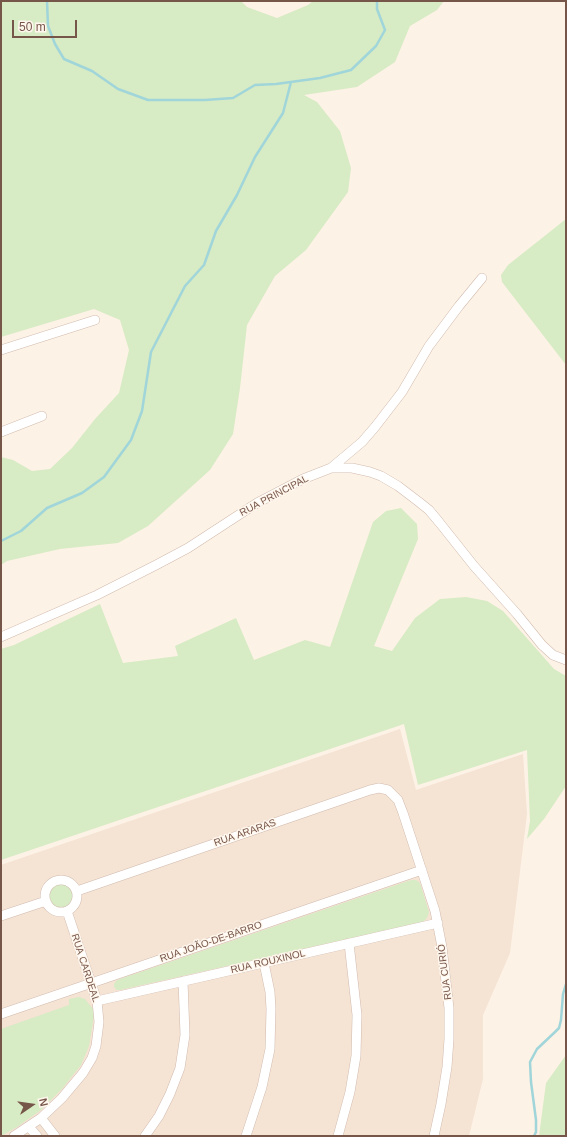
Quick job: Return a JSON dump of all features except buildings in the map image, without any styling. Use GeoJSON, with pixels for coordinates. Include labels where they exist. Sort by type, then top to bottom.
{"type":"FeatureCollection","features":[{"type":"Feature","properties":{"kind":"street","name":"RUA PRINCIPAL"},"geometry":{"type":"LineString","coordinates":[[1,637],[97,595],[156,565],[188,548],[257,503],[303,479],[331,468],[362,442],[375,427],[402,392],[429,346],[482,278]]}},
{"type":"Feature","properties":{"kind":"street"},"geometry":{"type":"LineString","coordinates":[[1,350],[95,320]]}},
{"type":"Feature","properties":{"kind":"street"},"geometry":{"type":"LineString","coordinates":[[1,432],[42,416]]}},
{"type":"Feature","properties":{"kind":"street"},"geometry":{"type":"LineString","coordinates":[[331,468],[362,469],[381,476],[398,486],[429,510],[474,566],[517,614],[542,645],[553,655],[566,660]]}},
{"type":"Feature","properties":{"kind":"street","name":"RUA ARARAS"},"geometry":{"type":"LineString","coordinates":[[77,891],[370,790],[379,788],[388,790],[398,800],[403,813]]}},
{"type":"Feature","properties":{"kind":"street","name":"RUA CURIÓ"},"geometry":{"type":"LineString","coordinates":[[403,813],[438,923],[449,1008],[447,1067],[434,1136]]}},
{"type":"Feature","properties":{"kind":"street","name":"RUA JOÃO-DE-BARRO"},"geometry":{"type":"LineString","coordinates":[[1,1014],[422,870]]}},
{"type":"Feature","properties":{"kind":"street"},"geometry":{"type":"LineString","coordinates":[[65,880],[74,886],[77,891],[77,901],[75,905],[66,911],[56,911],[52,909],[46,901],[46,890],[54,882],[65,880]]}},
{"type":"Feature","properties":{"kind":"street"},"geometry":{"type":"LineString","coordinates":[[1,916],[46,901]]}},
{"type":"Feature","properties":{"kind":"street","name":"RUA CARDEAL"},"geometry":{"type":"LineString","coordinates":[[14,1136],[41,1118],[77,1082],[92,1058],[96,1046],[98,1033],[97,1001],[66,911]]}},
{"type":"Feature","properties":{"kind":"street","name":"RUA ROUXINOL"},"geometry":{"type":"LineString","coordinates":[[97,1001],[438,923]]}},
{"type":"Feature","properties":{"kind":"street"},"geometry":{"type":"LineString","coordinates":[[338,1136],[350,1092],[356,1056],[357,1015],[349,943]]}},
{"type":"Feature","properties":{"kind":"street"},"geometry":{"type":"LineString","coordinates":[[246,1136],[262,1087],[270,1049],[270,992],[264,963]]}},
{"type":"Feature","properties":{"kind":"street"},"geometry":{"type":"LineString","coordinates":[[145,1136],[159,1116],[170,1094],[180,1068],[186,1035],[183,981]]}},
{"type":"Feature","properties":{"kind":"street"},"geometry":{"type":"LineString","coordinates":[[41,1118],[55,1136]]}},
{"type":"Feature","properties":{"kind":"street"},"geometry":{"type":"LineString","coordinates":[[29,1127],[36,1136]]}},
{"type":"Feature","properties":{"kind":"shaded area"},"geometry":{"type":"Polygon","coordinates":[[[400,729],[416,790],[523,754],[527,814],[510,953],[483,1015],[483,1079],[469,1136],[1,1136],[1,865],[400,729]]]}},
{"type":"Feature","properties":{"kind":"green space"},"geometry":{"type":"Polygon","coordinates":[[[1,1],[241,1],[247,7],[277,18],[308,5],[313,1],[444,1],[437,10],[410,26],[395,62],[357,87],[304,95],[317,102],[340,131],[351,168],[348,192],[306,250],[275,276],[247,325],[233,434],[210,470],[148,526],[118,543],[60,549],[7,561],[1,565],[1,457],[13,460],[32,471],[50,469],[72,448],[95,419],[119,393],[129,350],[120,320],[94,309],[1,337],[1,1]]]}},
{"type":"Feature","properties":{"kind":"green space"},"geometry":{"type":"Polygon","coordinates":[[[566,219],[566,365],[502,282],[501,275],[508,265],[566,219]]]}},
{"type":"Feature","properties":{"kind":"green space"},"geometry":{"type":"Polygon","coordinates":[[[401,508],[417,524],[418,539],[374,646],[392,651],[415,618],[440,599],[466,597],[487,601],[503,611],[554,669],[566,676],[566,786],[544,819],[527,839],[530,821],[527,750],[418,785],[404,724],[1,860],[1,649],[14,645],[100,604],[123,663],[178,656],[175,646],[236,618],[254,660],[305,640],[330,647],[373,522],[386,511],[401,508]]]}},
{"type":"Feature","properties":{"kind":"green space"},"geometry":{"type":"Polygon","coordinates":[[[411,880],[416,880],[420,883],[429,912],[427,918],[423,922],[120,990],[117,990],[114,987],[117,980],[411,880]]]}},
{"type":"Feature","properties":{"kind":"green space"},"geometry":{"type":"Polygon","coordinates":[[[61,883],[70,887],[74,896],[70,905],[61,909],[52,905],[48,896],[52,887],[61,883]]]}},
{"type":"Feature","properties":{"kind":"green space"},"geometry":{"type":"Polygon","coordinates":[[[79,997],[85,999],[93,1009],[94,1016],[89,1046],[81,1065],[62,1089],[41,1110],[1,1136],[1,1029],[69,1005],[69,999],[79,997]]]}},
{"type":"Feature","properties":{"kind":"green space"},"geometry":{"type":"Polygon","coordinates":[[[566,1055],[566,1136],[539,1136],[546,1083],[566,1055]]]}},
{"type":"Feature","properties":{"kind":"waterway"},"geometry":{"type":"LineString","coordinates":[[47,1],[48,26],[55,44],[64,59],[92,71],[118,89],[148,100],[205,100],[233,98],[255,85],[276,84],[320,78],[351,70],[376,46],[385,30],[377,9],[377,1]]}},
{"type":"Feature","properties":{"kind":"waterway"},"geometry":{"type":"LineString","coordinates":[[1,541],[21,531],[47,508],[82,493],[104,477],[131,440],[142,411],[151,352],[185,286],[204,265],[216,231],[237,195],[255,157],[283,113],[291,82]]}},
{"type":"Feature","properties":{"kind":"waterway"},"geometry":{"type":"LineString","coordinates":[[534,1136],[536,1132],[536,1120],[530,1062],[537,1049],[559,1028],[563,994],[566,984]]}}]}
